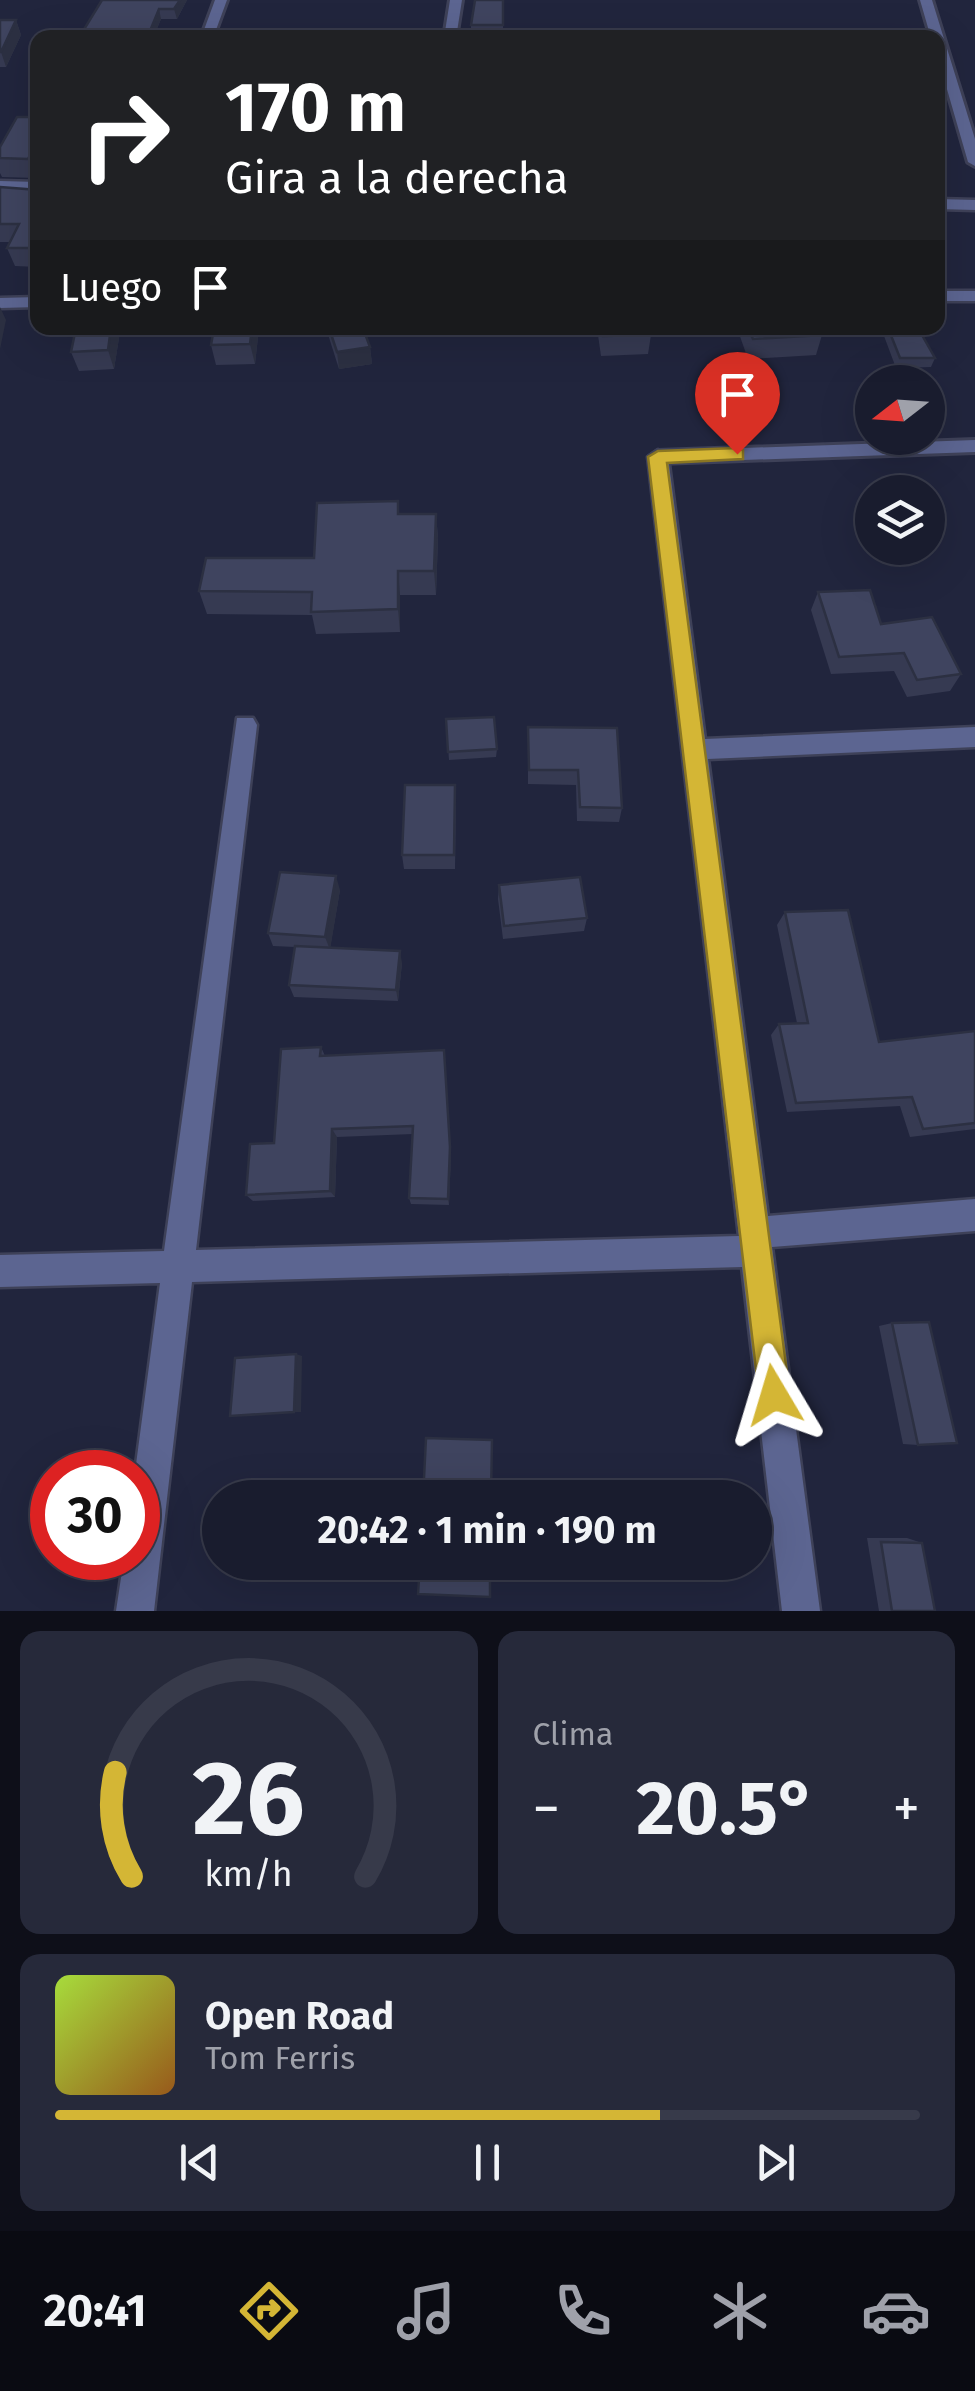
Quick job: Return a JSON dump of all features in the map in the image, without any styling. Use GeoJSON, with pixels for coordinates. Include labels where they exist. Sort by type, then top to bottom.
{"type":"FeatureCollection","features":[{"type":"Feature","properties":{"kind":"street"},"geometry":{"type":"LineString","coordinates":[[0,186],[30,187]]}},
{"type":"Feature","properties":{"kind":"street"},"geometry":{"type":"LineString","coordinates":[[945,204],[975,204]]}},
{"type":"Feature","properties":{"kind":"street"},"geometry":{"type":"LineString","coordinates":[[945,296],[975,296]]}},
{"type":"Feature","properties":{"kind":"street"},"geometry":{"type":"LineString","coordinates":[[0,303],[30,302]]}},
{"type":"Feature","properties":{"kind":"street"},"geometry":{"type":"LineString","coordinates":[[658,457],[801,1611]]}},
{"type":"Feature","properties":{"kind":"street"},"geometry":{"type":"LineString","coordinates":[[135,1611],[245,725]]}},
{"type":"Feature","properties":{"kind":"street"},"geometry":{"type":"LineString","coordinates":[[694,750],[975,737]]}},
{"type":"Feature","properties":{"kind":"street"},"geometry":{"type":"LineString","coordinates":[[0,1270],[755,1242],[975,1215]]}},
{"type":"Feature","properties":{"kind":"lane"},"geometry":{"type":"LineString","coordinates":[[210,30],[221,0]]}},
{"type":"Feature","properties":{"kind":"lane"},"geometry":{"type":"LineString","coordinates":[[451,30],[456,0]]}},
{"type":"Feature","properties":{"kind":"lane"},"geometry":{"type":"LineString","coordinates":[[926,0],[935,30]]}},
{"type":"Feature","properties":{"kind":"lane"},"geometry":{"type":"LineString","coordinates":[[945,64],[975,162]]}},
{"type":"Feature","properties":{"kind":"lane"},"geometry":{"type":"LineString","coordinates":[[658,457],[975,446]]}},
{"type":"Feature","properties":{"kind":"building"},"geometry":{"type":"Polygon","coordinates":[[[102,0],[180,0],[174,9],[159,9],[150,30],[84,30],[102,0]]]}},
{"type":"Feature","properties":{"kind":"building"},"geometry":{"type":"Polygon","coordinates":[[[475,0],[503,0],[503,25],[471,25],[475,0]]]}},
{"type":"Feature","properties":{"kind":"building"},"geometry":{"type":"Polygon","coordinates":[[[0,20],[16,20],[1,52],[0,52],[0,20]]]}},
{"type":"Feature","properties":{"kind":"building"},"geometry":{"type":"Polygon","coordinates":[[[17,117],[30,117],[28,159],[0,158],[0,147],[17,117]]]}},
{"type":"Feature","properties":{"kind":"building"},"geometry":{"type":"Polygon","coordinates":[[[0,187],[30,189],[30,248],[7,248],[19,224],[0,224],[0,187]]]}},
{"type":"Feature","properties":{"kind":"building"},"geometry":{"type":"Polygon","coordinates":[[[75,335],[110,335],[108,350],[71,352],[75,335]]]}},
{"type":"Feature","properties":{"kind":"building"},"geometry":{"type":"Polygon","coordinates":[[[213,335],[251,335],[250,344],[211,345],[213,335]]]}},
{"type":"Feature","properties":{"kind":"building"},"geometry":{"type":"Polygon","coordinates":[[[331,335],[366,335],[370,347],[337,352],[331,335]]]}},
{"type":"Feature","properties":{"kind":"building"},"geometry":{"type":"Polygon","coordinates":[[[751,335],[822,335],[753,339],[751,335]]]}},
{"type":"Feature","properties":{"kind":"building"},"geometry":{"type":"Polygon","coordinates":[[[891,335],[922,335],[935,358],[900,358],[891,335]]]}},
{"type":"Feature","properties":{"kind":"building"},"geometry":{"type":"Polygon","coordinates":[[[398,501],[398,514],[436,514],[434,571],[398,571],[398,609],[311,612],[312,592],[199,591],[206,558],[314,558],[317,503],[398,501]]]}},
{"type":"Feature","properties":{"kind":"building"},"geometry":{"type":"Polygon","coordinates":[[[870,590],[881,624],[932,617],[961,674],[917,680],[904,653],[839,657],[818,592],[870,590]]]}},
{"type":"Feature","properties":{"kind":"building"},"geometry":{"type":"Polygon","coordinates":[[[494,717],[497,749],[448,752],[446,719],[494,717]]]}},
{"type":"Feature","properties":{"kind":"building"},"geometry":{"type":"Polygon","coordinates":[[[528,727],[617,728],[622,808],[580,807],[578,770],[529,770],[528,727]]]}},
{"type":"Feature","properties":{"kind":"building"},"geometry":{"type":"Polygon","coordinates":[[[405,785],[455,785],[454,855],[402,855],[405,785]]]}},
{"type":"Feature","properties":{"kind":"building"},"geometry":{"type":"Polygon","coordinates":[[[280,872],[336,876],[325,937],[268,933],[280,872]]]}},
{"type":"Feature","properties":{"kind":"building"},"geometry":{"type":"Polygon","coordinates":[[[580,877],[587,918],[504,926],[499,885],[580,877]]]}},
{"type":"Feature","properties":{"kind":"building"},"geometry":{"type":"Polygon","coordinates":[[[848,910],[879,1042],[975,1031],[975,1123],[923,1129],[912,1097],[796,1103],[779,1024],[808,1023],[785,912],[848,910]]]}},
{"type":"Feature","properties":{"kind":"building"},"geometry":{"type":"Polygon","coordinates":[[[295,946],[400,951],[396,990],[289,985],[295,946]]]}},
{"type":"Feature","properties":{"kind":"building"},"geometry":{"type":"Polygon","coordinates":[[[321,1047],[320,1056],[444,1050],[450,1147],[448,1199],[409,1198],[413,1126],[332,1129],[330,1191],[246,1195],[250,1144],[274,1143],[281,1049],[321,1047]]]}},
{"type":"Feature","properties":{"kind":"building"},"geometry":{"type":"Polygon","coordinates":[[[929,1322],[957,1443],[918,1445],[892,1323],[929,1322]]]}},
{"type":"Feature","properties":{"kind":"building"},"geometry":{"type":"Polygon","coordinates":[[[296,1354],[294,1412],[230,1416],[235,1358],[296,1354]]]}},
{"type":"Feature","properties":{"kind":"building"},"geometry":{"type":"Polygon","coordinates":[[[426,1438],[492,1440],[491,1480],[424,1480],[426,1438]]]}},
{"type":"Feature","properties":{"kind":"building"},"geometry":{"type":"Polygon","coordinates":[[[881,1542],[922,1543],[935,1611],[892,1611],[881,1542]]]}},
{"type":"Feature","properties":{"kind":"building"},"geometry":{"type":"Polygon","coordinates":[[[419,1580],[490,1580],[490,1597],[418,1594],[419,1580]]]}},
{"type":"Feature","properties":{"kind":"route"},"geometry":{"type":"LineString","coordinates":[[737,454],[658,457],[774,1395]]}}]}
